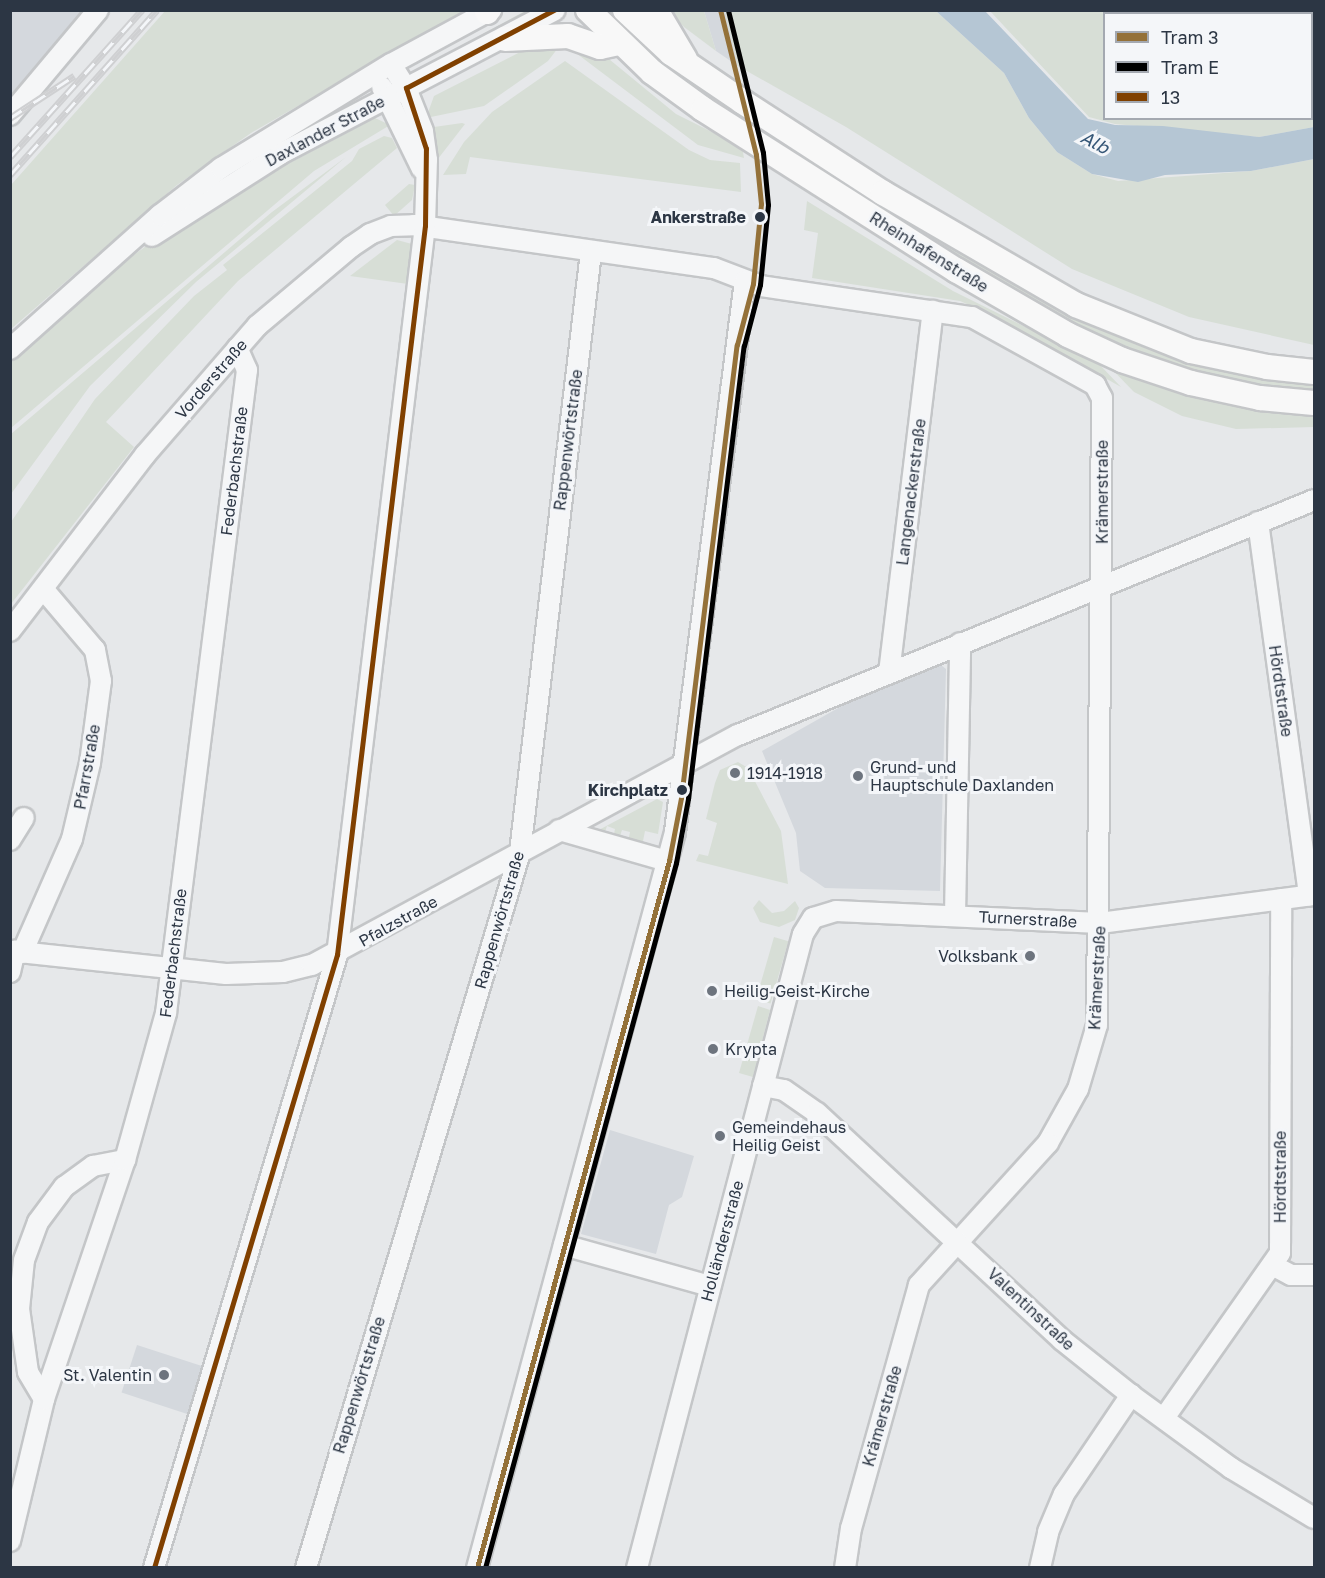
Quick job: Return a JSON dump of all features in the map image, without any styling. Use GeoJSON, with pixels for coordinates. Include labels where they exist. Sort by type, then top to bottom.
{"type":"FeatureCollection","features":[{"type":"Feature","properties":{"kind":"main road","name":"Rheinhafenstraße"},"geometry":{"type":"LineString","coordinates":[[588,10],[619,43],[675,90],[749,140],[1068,335],[1122,360],[1191,383],[1260,398],[1314,403]]}},
{"type":"Feature","properties":{"kind":"main road","name":"Rheinhafenstraße"},"geometry":{"type":"LineString","coordinates":[[625,10],[687,64],[884,193],[1076,305],[1191,351],[1267,367],[1314,372]]}},
{"type":"Feature","properties":{"kind":"main road"},"geometry":{"type":"LineString","coordinates":[[656,10],[676,39],[687,64]]}},
{"type":"Feature","properties":{"kind":"main road"},"geometry":{"type":"LineString","coordinates":[[505,39],[568,36],[600,47],[619,43]]}},
{"type":"Feature","properties":{"kind":"street"},"geometry":{"type":"LineString","coordinates":[[10,115],[98,10]]}},
{"type":"Feature","properties":{"kind":"street","name":"Daxlander Straße"},"geometry":{"type":"LineString","coordinates":[[104,267],[280,154],[505,39],[555,10]]}},
{"type":"Feature","properties":{"kind":"street","name":"Daxlander Straße"},"geometry":{"type":"LineString","coordinates":[[10,349],[160,215],[213,174],[384,68],[489,11]]}},
{"type":"Feature","properties":{"kind":"street"},"geometry":{"type":"LineString","coordinates":[[154,1568],[337,954],[425,226],[426,176],[423,131],[406,88],[384,68]]}},
{"type":"Feature","properties":{"kind":"street"},"geometry":{"type":"LineString","coordinates":[[384,68],[387,98],[426,176]]}},
{"type":"Feature","properties":{"kind":"street","name":"Vorderstraße"},"geometry":{"type":"LineString","coordinates":[[10,631],[44,590],[145,455],[257,326],[370,234],[391,226],[425,226]]}},
{"type":"Feature","properties":{"kind":"street"},"geometry":{"type":"LineString","coordinates":[[425,226],[591,252],[714,268],[745,281],[933,311]]}},
{"type":"Feature","properties":{"kind":"street","name":"Rappenwörtstraße"},"geometry":{"type":"LineString","coordinates":[[306,1568],[520,852],[591,252]]}},
{"type":"Feature","properties":{"kind":"street"},"geometry":{"type":"LineString","coordinates":[[477,1568],[667,861],[686,762],[745,281]]}},
{"type":"Feature","properties":{"kind":"street","name":"Krämerstraße"},"geometry":{"type":"LineString","coordinates":[[845,1568],[851,1528],[917,1292],[957,1240],[1037,1157],[1060,1126],[1078,1089],[1097,1025],[1100,923],[1102,585],[1100,391],[984,322],[933,311]]}},
{"type":"Feature","properties":{"kind":"street","name":"Langenackerstraße"},"geometry":{"type":"LineString","coordinates":[[889,673],[933,311]]}},
{"type":"Feature","properties":{"kind":"street","name":"Federbachstraße"},"geometry":{"type":"LineString","coordinates":[[10,1541],[44,1399],[125,1160],[159,1047],[171,969],[247,370],[237,348]]}},
{"type":"Feature","properties":{"kind":"street","name":"Pfalzstraße"},"geometry":{"type":"LineString","coordinates":[[16,952],[226,974],[274,973],[312,965],[337,954],[559,830],[738,735],[1314,500]]}},
{"type":"Feature","properties":{"kind":"street","name":"Hördtstraße"},"geometry":{"type":"LineString","coordinates":[[1258,522],[1312,895]]}},
{"type":"Feature","properties":{"kind":"street","name":"Pfarrstraße"},"geometry":{"type":"LineString","coordinates":[[10,972],[16,952],[72,838],[90,763],[101,681],[95,650],[44,590]]}},
{"type":"Feature","properties":{"kind":"street"},"geometry":{"type":"LineString","coordinates":[[955,915],[960,643]]}},
{"type":"Feature","properties":{"kind":"street"},"geometry":{"type":"LineString","coordinates":[[10,840],[24,818]]}},
{"type":"Feature","properties":{"kind":"street"},"geometry":{"type":"LineString","coordinates":[[559,830],[667,861]]}},
{"type":"Feature","properties":{"kind":"street","name":"Turnerstraße"},"geometry":{"type":"LineString","coordinates":[[813,918],[836,911],[1100,923],[1312,895]]}},
{"type":"Feature","properties":{"kind":"street","name":"Hördtstraße"},"geometry":{"type":"LineString","coordinates":[[1164,1418],[1274,1266],[1280,1252],[1281,899]]}},
{"type":"Feature","properties":{"kind":"street","name":"Holländerstraße"},"geometry":{"type":"LineString","coordinates":[[637,1568],[802,937],[813,918]]}},
{"type":"Feature","properties":{"kind":"street","name":"Valentinstraße"},"geometry":{"type":"LineString","coordinates":[[763,1086],[784,1090],[811,1108],[957,1240],[1062,1340],[1131,1395],[1231,1468],[1314,1518]]}},
{"type":"Feature","properties":{"kind":"street"},"geometry":{"type":"LineString","coordinates":[[44,1399],[28,1372],[19,1309],[24,1260],[38,1222],[64,1187],[93,1166],[125,1160]]}},
{"type":"Feature","properties":{"kind":"street"},"geometry":{"type":"LineString","coordinates":[[564,1245],[710,1286]]}},
{"type":"Feature","properties":{"kind":"street"},"geometry":{"type":"LineString","coordinates":[[1274,1266],[1291,1275],[1314,1275]]}},
{"type":"Feature","properties":{"kind":"street"},"geometry":{"type":"LineString","coordinates":[[1040,1568],[1048,1532],[1064,1494],[1131,1395]]}},
{"type":"Feature","properties":{"kind":"shaded area"},"geometry":{"type":"Polygon","coordinates":[[[11,11],[86,11],[11,99],[11,11]]]}},
{"type":"Feature","properties":{"kind":"shaded area"},"geometry":{"type":"Polygon","coordinates":[[[165,11],[463,11],[251,133],[177,185],[11,329],[11,185],[165,11]]]}},
{"type":"Feature","properties":{"kind":"shaded area"},"geometry":{"type":"Polygon","coordinates":[[[525,11],[537,11],[418,71],[420,68],[525,11]]]}},
{"type":"Feature","properties":{"kind":"shaded area"},"geometry":{"type":"Polygon","coordinates":[[[668,11],[704,11],[716,51],[684,27],[668,11]]]}},
{"type":"Feature","properties":{"kind":"shaded area"},"geometry":{"type":"Polygon","coordinates":[[[704,11],[725,11],[738,66],[716,51],[704,11]]]}},
{"type":"Feature","properties":{"kind":"shaded area"},"geometry":{"type":"Polygon","coordinates":[[[725,11],[936,11],[1004,73],[1029,118],[1057,152],[1092,174],[1118,181],[1251,171],[1314,159],[1314,345],[1189,317],[1072,269],[846,127],[738,66],[725,11]]]}},
{"type":"Feature","properties":{"kind":"shaded area"},"geometry":{"type":"Polygon","coordinates":[[[990,11],[1314,11],[1314,127],[1259,137],[1115,124],[1089,117],[990,11]]]}},
{"type":"Feature","properties":{"kind":"shaded area"},"geometry":{"type":"Polygon","coordinates":[[[608,12],[664,64],[734,113],[735,120],[679,82],[603,15],[608,12]]]}},
{"type":"Feature","properties":{"kind":"shaded area"},"geometry":{"type":"Polygon","coordinates":[[[530,47],[558,48],[548,61],[484,106],[426,118],[434,96],[530,47]]]}},
{"type":"Feature","properties":{"kind":"shaded area"},"geometry":{"type":"Polygon","coordinates":[[[575,47],[604,55],[676,114],[742,147],[744,158],[698,145],[576,53],[575,47]]]}},
{"type":"Feature","properties":{"kind":"shaded area"},"geometry":{"type":"Polygon","coordinates":[[[565,61],[689,150],[710,160],[740,163],[741,192],[470,157],[466,174],[443,175],[464,142],[492,112],[565,61]]]}},
{"type":"Feature","properties":{"kind":"shaded area"},"geometry":{"type":"Polygon","coordinates":[[[375,118],[390,125],[314,171],[11,428],[11,359],[107,274],[187,217],[375,118]]]}},
{"type":"Feature","properties":{"kind":"shaded area"},"geometry":{"type":"Polygon","coordinates":[[[753,122],[1076,313],[1314,379],[1314,393],[1207,375],[1144,356],[1090,333],[1015,292],[844,186],[755,129],[753,122]]]}},
{"type":"Feature","properties":{"kind":"shaded area"},"geometry":{"type":"Polygon","coordinates":[[[465,124],[434,164],[427,128],[465,124]]]}},
{"type":"Feature","properties":{"kind":"shaded area"},"geometry":{"type":"Polygon","coordinates":[[[384,136],[392,138],[397,148],[238,281],[106,422],[134,447],[11,604],[11,522],[95,399],[194,296],[227,270],[223,265],[352,161],[359,149],[384,136]]]}},
{"type":"Feature","properties":{"kind":"shaded area"},"geometry":{"type":"Polygon","coordinates":[[[346,157],[196,282],[90,386],[11,494],[11,434],[272,212],[346,157]]]}},
{"type":"Feature","properties":{"kind":"shaded area"},"geometry":{"type":"Polygon","coordinates":[[[409,184],[415,185],[412,200],[394,216],[385,205],[409,184]]]}},
{"type":"Feature","properties":{"kind":"shaded area"},"geometry":{"type":"Polygon","coordinates":[[[807,201],[953,291],[1098,363],[1121,387],[995,316],[960,301],[812,278],[818,233],[804,230],[807,201]]]}},
{"type":"Feature","properties":{"kind":"shaded area"},"geometry":{"type":"Polygon","coordinates":[[[397,240],[412,244],[408,284],[350,276],[397,240]]]}},
{"type":"Feature","properties":{"kind":"shaded area"},"geometry":{"type":"Polygon","coordinates":[[[1103,360],[1314,412],[1314,427],[1236,429],[1182,416],[1134,392],[1103,360]]]}},
{"type":"Feature","properties":{"kind":"shaded area","name":"Grund- und Hauptschule Daxlanden"},"geometry":{"type":"Polygon","coordinates":[[[941,665],[946,669],[940,891],[825,888],[800,871],[796,833],[762,751],[847,703],[941,665]]]}},
{"type":"Feature","properties":{"kind":"shaded area"},"geometry":{"type":"Polygon","coordinates":[[[738,762],[748,768],[781,831],[788,884],[696,861],[699,854],[708,856],[717,823],[706,819],[720,770],[738,762]]]}},
{"type":"Feature","properties":{"kind":"shaded area"},"geometry":{"type":"Polygon","coordinates":[[[657,799],[663,802],[658,834],[645,831],[642,846],[628,842],[630,832],[622,830],[619,839],[613,838],[615,829],[607,826],[604,835],[595,832],[657,799]]]}},
{"type":"Feature","properties":{"kind":"shaded area"},"geometry":{"type":"Polygon","coordinates":[[[759,900],[772,913],[784,911],[795,901],[799,908],[795,920],[779,927],[760,922],[753,908],[759,900]]]}},
{"type":"Feature","properties":{"kind":"shaded area"},"geometry":{"type":"Polygon","coordinates":[[[774,937],[788,941],[771,1004],[756,999],[774,937]]]}},
{"type":"Feature","properties":{"kind":"shaded area"},"geometry":{"type":"Polygon","coordinates":[[[758,1006],[770,1010],[753,1077],[739,1073],[758,1006]]]}},
{"type":"Feature","properties":{"kind":"shaded area"},"geometry":{"type":"Polygon","coordinates":[[[610,1130],[694,1156],[682,1197],[669,1205],[656,1254],[581,1234],[610,1130]]]}},
{"type":"Feature","properties":{"kind":"shaded area","name":"St. Valentin"},"geometry":{"type":"Polygon","coordinates":[[[137,1345],[203,1366],[187,1414],[122,1393],[137,1345]]]}},
{"type":"Feature","properties":{"kind":"water","name":"Alb"},"geometry":{"type":"Polygon","coordinates":[[[936,11],[985,11],[1088,119],[1115,125],[1163,126],[1259,137],[1314,127],[1314,159],[1251,171],[1165,175],[1138,182],[1092,174],[1057,152],[1029,118],[1004,73],[936,11]]]}},
{"type":"Feature","properties":{"kind":"railway"},"geometry":{"type":"LineString","coordinates":[[10,157],[142,10]]}},
{"type":"Feature","properties":{"kind":"railway"},"geometry":{"type":"LineString","coordinates":[[10,175],[157,10]]}},
{"type":"Feature","properties":{"kind":"railway"},"geometry":{"type":"LineString","coordinates":[[10,118],[74,76]]}},
{"type":"Feature","properties":{"kind":"tram line","name":"3"},"geometry":{"type":"LineString","coordinates":[[477,1568],[669,861],[681,798],[737,345],[753,284],[761,204],[756,155],[720,10]]}},
{"type":"Feature","properties":{"kind":"tram line","name":"E"},"geometry":{"type":"LineString","coordinates":[[485,1568],[676,863],[688,799],[744,346],[760,285],[768,205],[763,153],[728,10]]}},
{"type":"Feature","properties":{"kind":"transit line","name":"13"},"geometry":{"type":"LineString","coordinates":[[154,1568],[337,955],[425,226],[426,149],[406,88],[554,10]]}},
{"type":"Feature","properties":{"kind":"place","name":"Ankerstraße"},"geometry":{"type":"Point","coordinates":[760,217]}},
{"type":"Feature","properties":{"kind":"place","name":"1914-1918"},"geometry":{"type":"Point","coordinates":[735,773]}},
{"type":"Feature","properties":{"kind":"place","name":"Grund- und Hauptschule Daxlanden"},"geometry":{"type":"Point","coordinates":[858,776]}},
{"type":"Feature","properties":{"kind":"place","name":"Kirchplatz"},"geometry":{"type":"Point","coordinates":[682,790]}},
{"type":"Feature","properties":{"kind":"place","name":"Volksbank"},"geometry":{"type":"Point","coordinates":[1030,956]}},
{"type":"Feature","properties":{"kind":"place","name":"Heilig-Geist-Kirche"},"geometry":{"type":"Point","coordinates":[712,991]}},
{"type":"Feature","properties":{"kind":"place","name":"Krypta"},"geometry":{"type":"Point","coordinates":[713,1049]}},
{"type":"Feature","properties":{"kind":"place","name":"Gemeindehaus Heilig Geist"},"geometry":{"type":"Point","coordinates":[720,1136]}},
{"type":"Feature","properties":{"kind":"place","name":"St. Valentin"},"geometry":{"type":"Point","coordinates":[164,1375]}}]}
